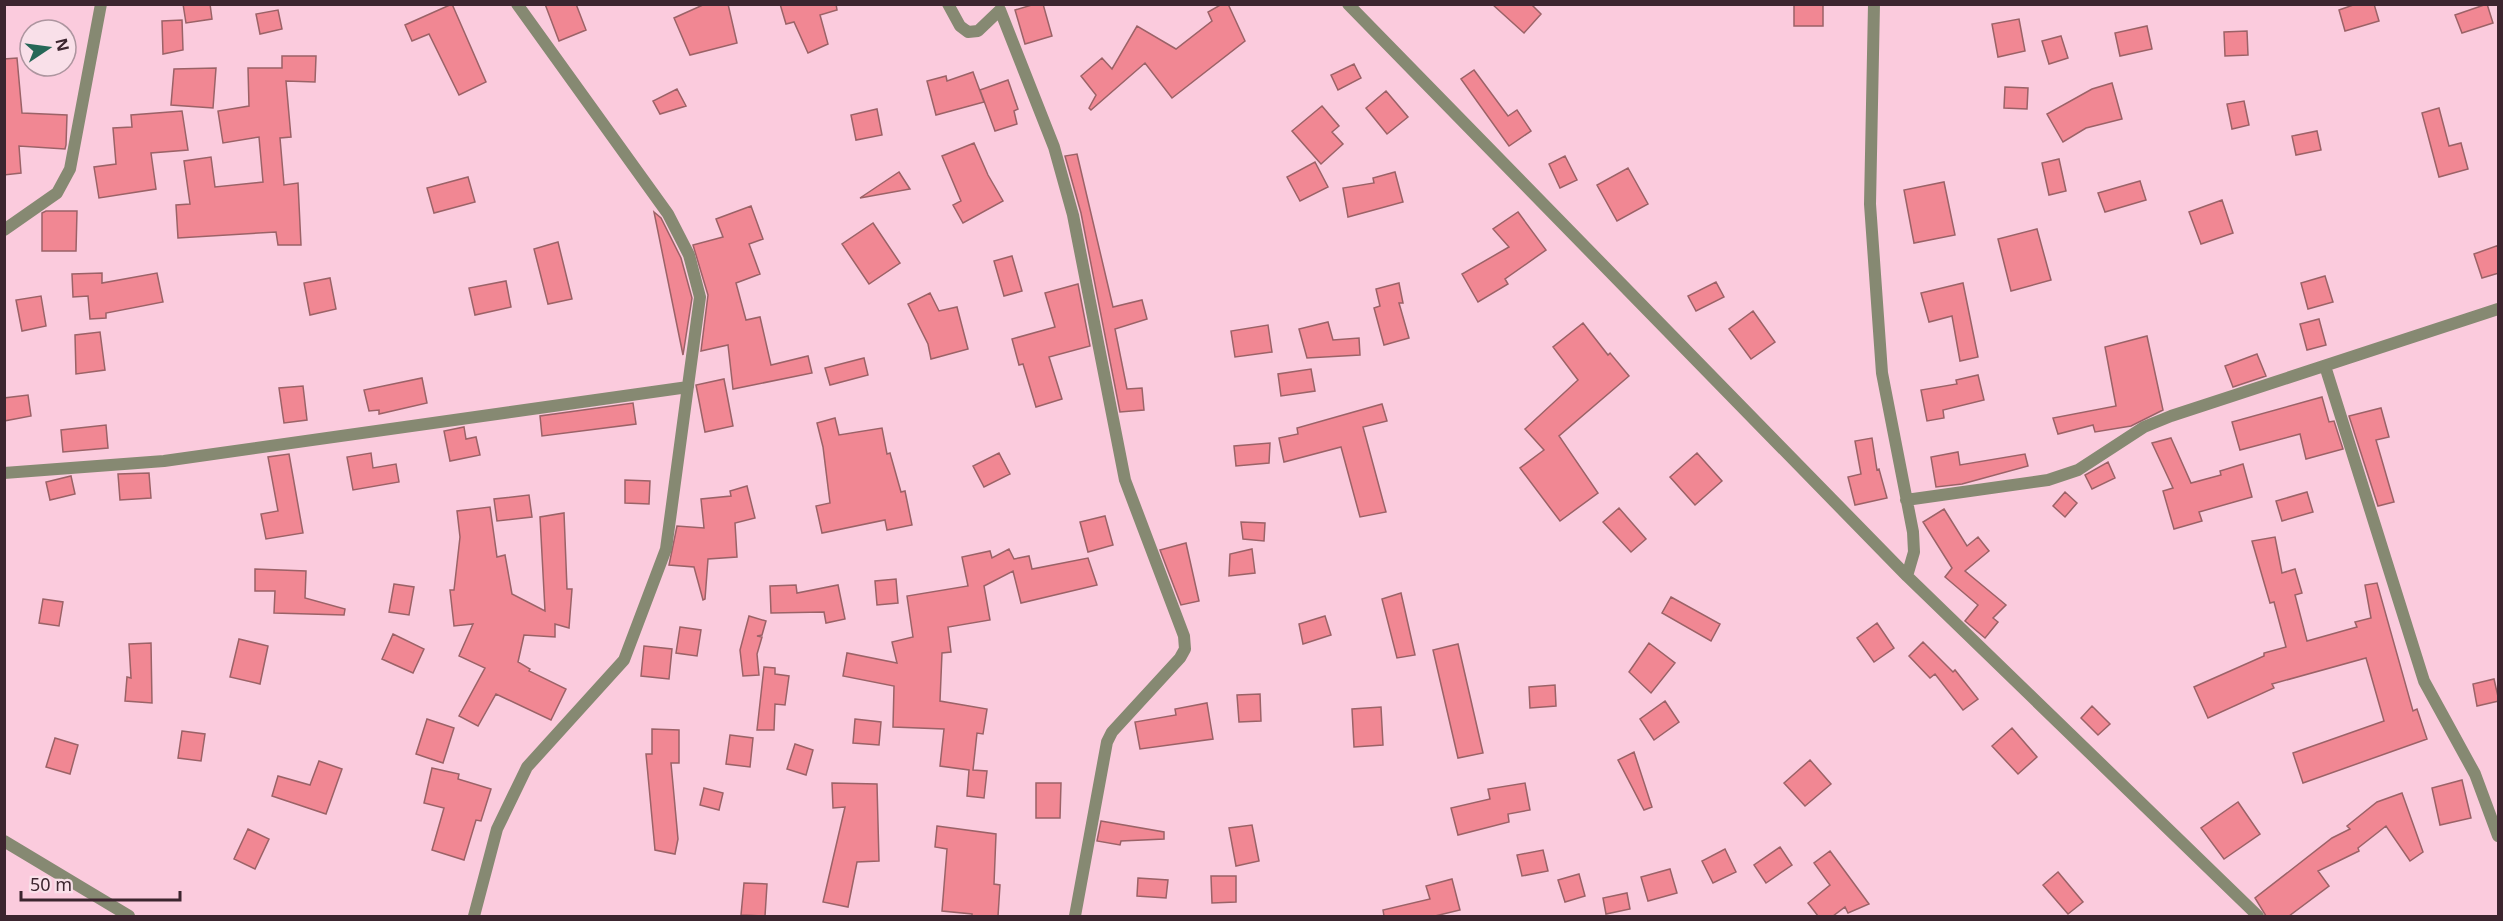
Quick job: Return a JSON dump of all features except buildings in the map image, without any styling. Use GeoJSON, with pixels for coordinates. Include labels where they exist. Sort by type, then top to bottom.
{"type":"FeatureCollection","features":[{"type":"Feature","properties":{"kind":"street"},"geometry":{"type":"LineString","coordinates":[[4,230],[57,193],[70,169],[101,4]]}},
{"type":"Feature","properties":{"kind":"street"},"geometry":{"type":"LineString","coordinates":[[474,916],[496,829],[527,767],[624,660],[666,549],[700,297],[688,255],[668,214],[517,4]]}},
{"type":"Feature","properties":{"kind":"street"},"geometry":{"type":"LineString","coordinates":[[948,4],[960,26],[968,33],[978,31],[1004,8],[1054,147],[1073,215],[1125,480],[1184,636],[1185,649],[1180,658],[1112,732],[1107,742],[1075,916]]}},
{"type":"Feature","properties":{"kind":"street"},"geometry":{"type":"LineString","coordinates":[[1348,4],[1907,576],[2258,916]]}},
{"type":"Feature","properties":{"kind":"street"},"geometry":{"type":"LineString","coordinates":[[1874,4],[1869,204],[1882,373],[1913,532],[1914,552],[1907,576]]}},
{"type":"Feature","properties":{"kind":"street"},"geometry":{"type":"LineString","coordinates":[[1906,500],[2048,480],[2078,470],[2144,427],[2171,416],[2499,309]]}},
{"type":"Feature","properties":{"kind":"street"},"geometry":{"type":"LineString","coordinates":[[2325,366],[2424,681],[2475,774],[2499,836]]}},
{"type":"Feature","properties":{"kind":"street"},"geometry":{"type":"LineString","coordinates":[[4,473],[164,461],[688,387]]}},
{"type":"Feature","properties":{"kind":"street"},"geometry":{"type":"LineString","coordinates":[[4,841],[129,916]]}}]}
